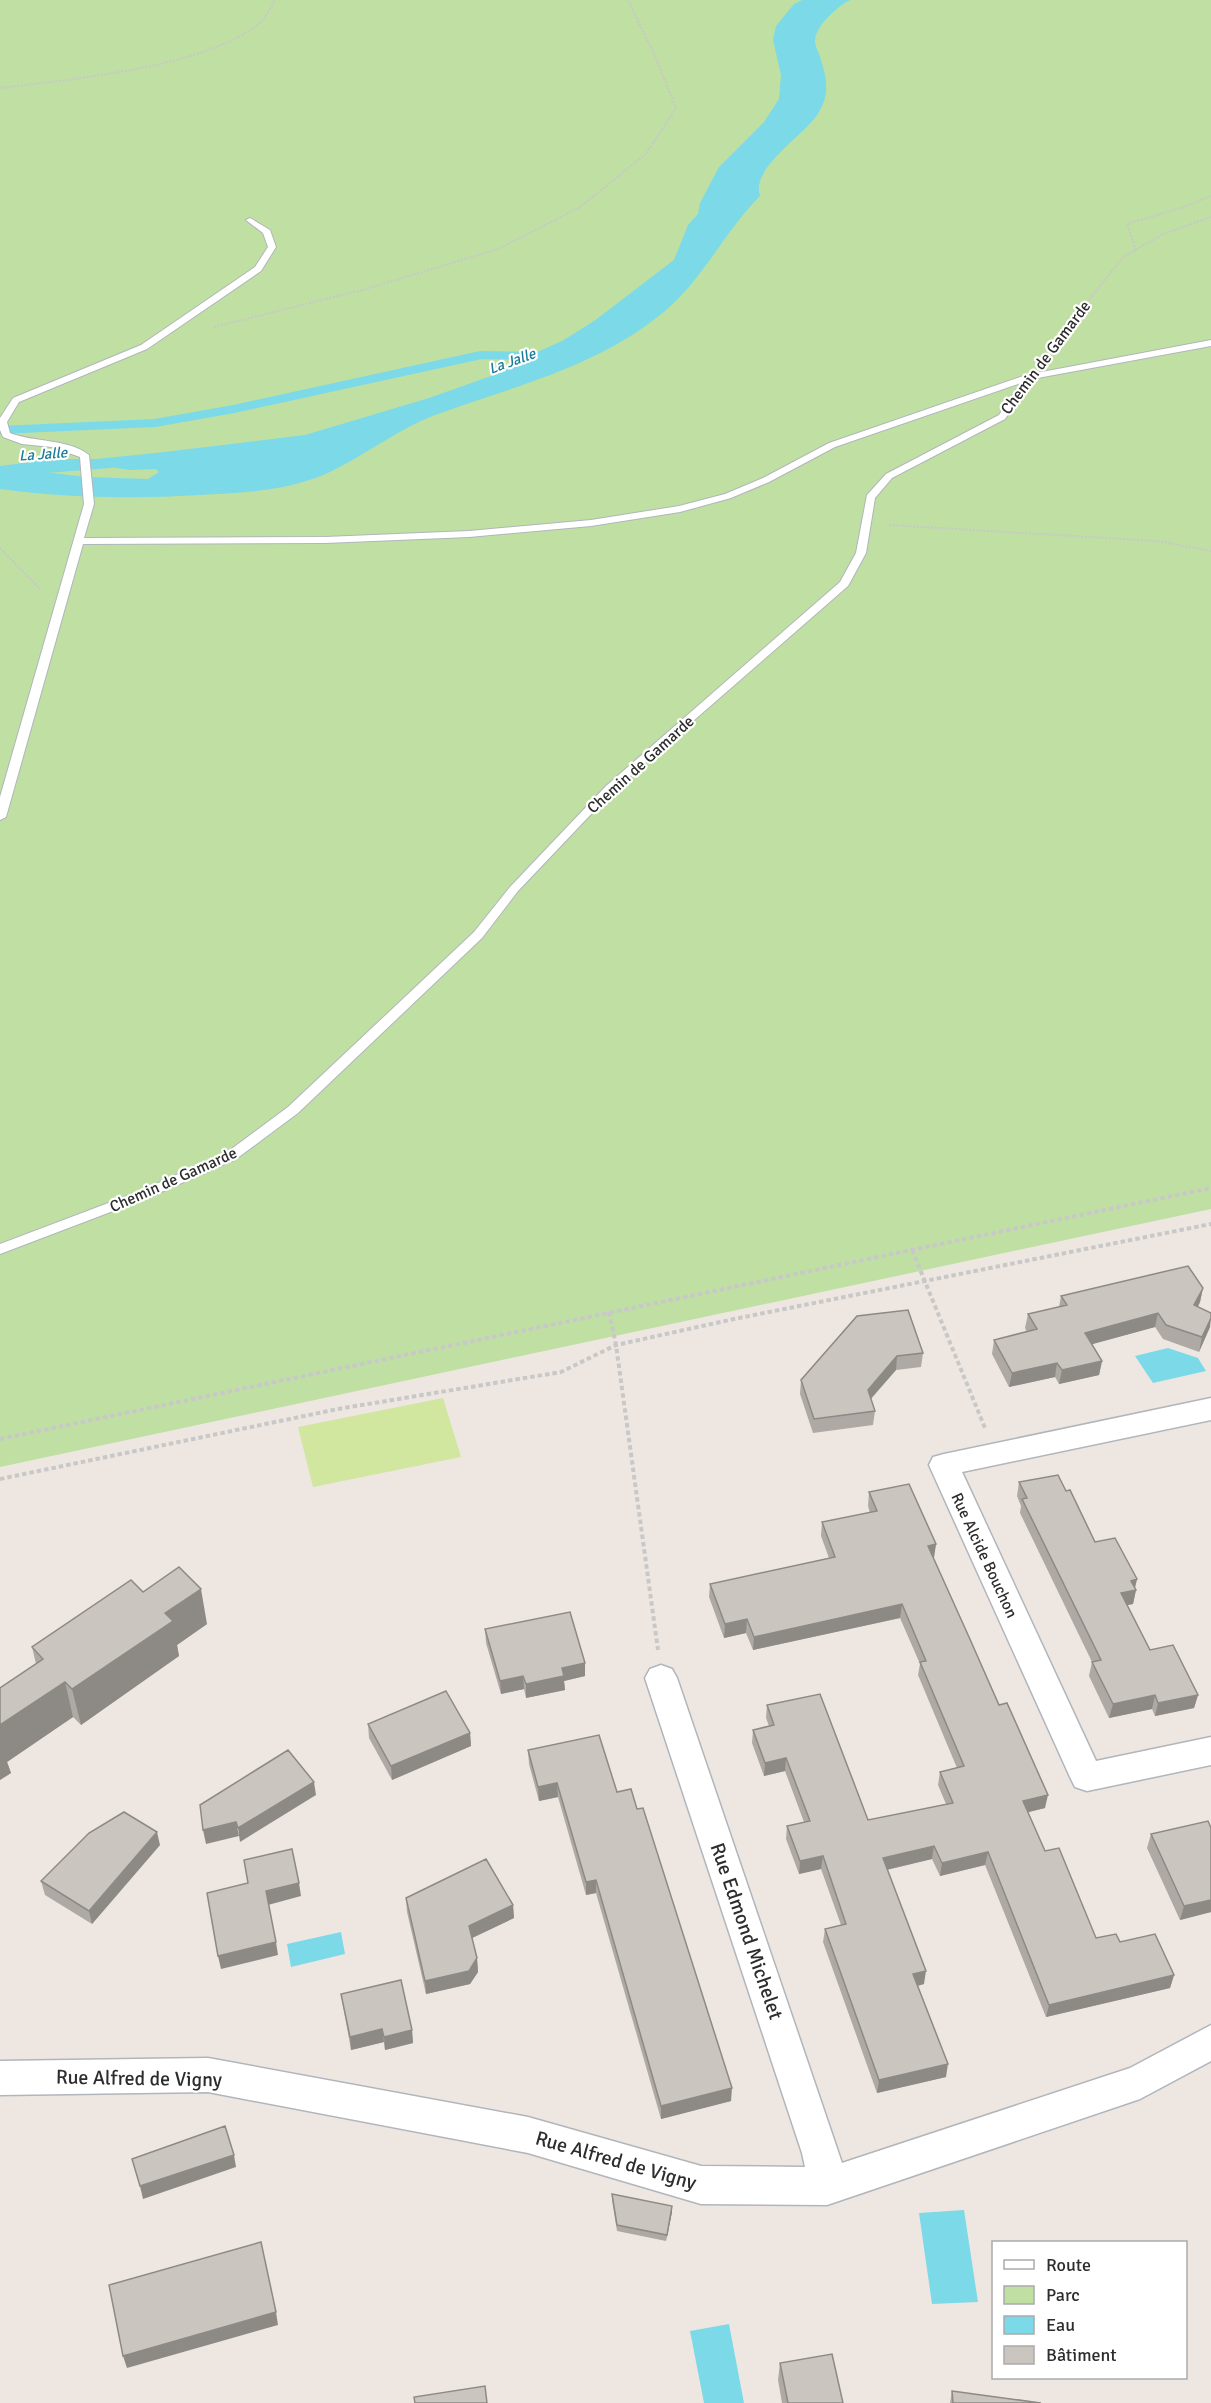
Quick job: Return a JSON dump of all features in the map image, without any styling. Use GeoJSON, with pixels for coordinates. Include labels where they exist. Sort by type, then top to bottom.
{"type":"FeatureCollection","features":[{"type":"Feature","properties":{"kind":"street","name":"Rue Alcide Bouchon"},"geometry":{"type":"LineString","coordinates":[[1211,1409],[944,1465],[1087,1777],[1211,1751]]}},
{"type":"Feature","properties":{"kind":"street","name":"Rue Edmond Michelet"},"geometry":{"type":"LineString","coordinates":[[662,1678],[821,2153],[827,2186]]}},
{"type":"Feature","properties":{"kind":"street","name":"Rue Alfred de Vigny"},"geometry":{"type":"LineString","coordinates":[[0,2078],[208,2075],[528,2135],[701,2185],[827,2186],[1140,2082],[1211,2042]]}},
{"type":"Feature","properties":{"kind":"lane"},"geometry":{"type":"LineString","coordinates":[[0,403],[16,400],[144,346],[258,268],[272,247],[267,232],[250,220]]}},
{"type":"Feature","properties":{"kind":"lane"},"geometry":{"type":"LineString","coordinates":[[80,541],[325,540],[469,534],[591,524],[680,509],[728,496],[765,480],[832,445],[1029,377],[1211,343]]}},
{"type":"Feature","properties":{"kind":"lane","name":"Chemin de Gamarde"},"geometry":{"type":"LineString","coordinates":[[0,1249],[145,1194],[231,1156],[293,1110],[478,935],[514,889],[610,788],[844,584],[861,553],[870,497],[889,476],[1002,417],[1029,377]]}},
{"type":"Feature","properties":{"kind":"lane"},"geometry":{"type":"LineString","coordinates":[[0,817],[89,504],[84,455],[53,444],[22,441],[6,435],[2,422],[16,400]]}},
{"type":"Feature","properties":{"kind":"path"},"geometry":{"type":"LineString","coordinates":[[0,88],[136,70],[204,52],[257,27],[273,11],[275,0]]}},
{"type":"Feature","properties":{"kind":"path"},"geometry":{"type":"LineString","coordinates":[[209,328],[366,289],[498,249],[580,207],[646,154],[676,108],[654,54],[628,0]]}},
{"type":"Feature","properties":{"kind":"path"},"geometry":{"type":"LineString","coordinates":[[1136,250],[1127,224],[1187,206],[1211,196]]}},
{"type":"Feature","properties":{"kind":"path","name":"Chemin de Gamarde"},"geometry":{"type":"LineString","coordinates":[[1029,377],[1124,257],[1163,234],[1211,217]]}},
{"type":"Feature","properties":{"kind":"path"},"geometry":{"type":"LineString","coordinates":[[865,524],[1156,541],[1211,551]]}},
{"type":"Feature","properties":{"kind":"path"},"geometry":{"type":"LineString","coordinates":[[0,548],[59,611]]}},
{"type":"Feature","properties":{"kind":"path"},"geometry":{"type":"LineString","coordinates":[[0,1439],[1211,1188]]}},
{"type":"Feature","properties":{"kind":"path"},"geometry":{"type":"LineString","coordinates":[[0,1479],[338,1408],[561,1372],[616,1345],[734,1319],[1211,1224]]}},
{"type":"Feature","properties":{"kind":"path"},"geometry":{"type":"LineString","coordinates":[[912,1250],[995,1454]]}},
{"type":"Feature","properties":{"kind":"path"},"geometry":{"type":"LineString","coordinates":[[609,1312],[616,1345],[662,1678]]}},
{"type":"Feature","properties":{"kind":"green space"},"geometry":{"type":"Polygon","coordinates":[[[0,0],[1211,0],[1211,1209],[0,1467],[0,0]]]}},
{"type":"Feature","properties":{"kind":"green space"},"geometry":{"type":"Polygon","coordinates":[[[443,1398],[461,1457],[313,1487],[298,1427],[443,1398]]]}},
{"type":"Feature","properties":{"kind":"water"},"geometry":{"type":"Polygon","coordinates":[[[802,0],[850,0],[828,17],[816,35],[815,43],[826,83],[823,105],[812,121],[771,163],[759,185],[760,196],[679,298],[665,311],[612,347],[555,373],[435,415],[395,434],[332,471],[284,487],[250,492],[149,497],[75,496],[0,489],[0,466],[55,459],[96,459],[156,453],[305,435],[429,398],[491,376],[515,362],[562,341],[594,321],[674,260],[688,225],[698,214],[700,203],[719,167],[764,122],[779,99],[781,75],[773,40],[776,26],[794,4],[802,0]],[[48,465],[45,472],[86,477],[148,479],[159,472],[156,469],[130,470],[97,465],[48,465]]]}},
{"type":"Feature","properties":{"kind":"water"},"geometry":{"type":"Polygon","coordinates":[[[1168,1348],[1198,1358],[1206,1371],[1153,1383],[1135,1356],[1168,1348]]]}},
{"type":"Feature","properties":{"kind":"water"},"geometry":{"type":"Polygon","coordinates":[[[341,1932],[345,1954],[291,1967],[287,1944],[341,1932]]]}},
{"type":"Feature","properties":{"kind":"water"},"geometry":{"type":"Polygon","coordinates":[[[964,2210],[978,2302],[932,2304],[919,2213],[964,2210]]]}},
{"type":"Feature","properties":{"kind":"water"},"geometry":{"type":"Polygon","coordinates":[[[729,2324],[744,2403],[704,2403],[690,2331],[729,2324]]]}},
{"type":"Feature","properties":{"kind":"building"},"geometry":{"type":"Polygon","coordinates":[[[1188,1266],[1203,1288],[1194,1305],[1211,1313],[1202,1337],[1166,1325],[1158,1313],[1085,1333],[1102,1361],[1062,1370],[1057,1363],[1012,1373],[994,1340],[1037,1329],[1028,1314],[1067,1305],[1061,1296],[1188,1266]]]}},
{"type":"Feature","properties":{"kind":"building"},"geometry":{"type":"Polygon","coordinates":[[[908,1310],[923,1353],[897,1356],[868,1390],[875,1411],[814,1419],[801,1380],[857,1316],[908,1310]]]}},
{"type":"Feature","properties":{"kind":"building"},"geometry":{"type":"Polygon","coordinates":[[[1058,1475],[1066,1491],[1070,1490],[1095,1542],[1115,1538],[1137,1579],[1131,1581],[1136,1590],[1121,1593],[1150,1650],[1173,1645],[1198,1695],[1158,1703],[1155,1695],[1113,1704],[1092,1662],[1101,1660],[1022,1499],[1027,1498],[1019,1482],[1058,1475]]]}},
{"type":"Feature","properties":{"kind":"building"},"geometry":{"type":"Polygon","coordinates":[[[909,1484],[936,1544],[928,1546],[999,1705],[1007,1703],[1048,1795],[1023,1801],[1045,1851],[1059,1848],[1096,1938],[1116,1934],[1120,1942],[1155,1934],[1174,1975],[1049,2005],[988,1852],[942,1863],[934,1846],[883,1858],[926,1971],[913,1974],[948,2064],[879,2080],[825,1929],[846,1924],[823,1856],[800,1861],[787,1826],[810,1821],[786,1758],[765,1763],[753,1730],[774,1725],[767,1705],[820,1694],[868,1820],[953,1803],[940,1772],[964,1766],[920,1662],[926,1661],[902,1604],[754,1637],[747,1619],[725,1624],[710,1584],[835,1557],[822,1522],[877,1511],[869,1492],[909,1484]]]}},
{"type":"Feature","properties":{"kind":"building"},"geometry":{"type":"Polygon","coordinates":[[[179,1567],[201,1589],[165,1613],[173,1621],[72,1689],[65,1682],[0,1725],[0,1688],[43,1659],[32,1647],[131,1580],[143,1592],[179,1567]]]}},
{"type":"Feature","properties":{"kind":"building"},"geometry":{"type":"Polygon","coordinates":[[[570,1612],[585,1663],[562,1668],[564,1676],[526,1684],[523,1676],[500,1681],[485,1629],[570,1612]]]}},
{"type":"Feature","properties":{"kind":"building"},"geometry":{"type":"Polygon","coordinates":[[[446,1691],[470,1733],[391,1766],[368,1724],[446,1691]]]}},
{"type":"Feature","properties":{"kind":"building"},"geometry":{"type":"Polygon","coordinates":[[[599,1735],[617,1792],[631,1789],[637,1809],[643,1808],[732,2088],[661,2106],[596,1880],[586,1882],[557,1783],[538,1787],[528,1750],[599,1735]]]}},
{"type":"Feature","properties":{"kind":"building"},"geometry":{"type":"Polygon","coordinates":[[[288,1750],[314,1782],[238,1828],[236,1822],[203,1830],[200,1805],[288,1750]]]}},
{"type":"Feature","properties":{"kind":"building"},"geometry":{"type":"Polygon","coordinates":[[[124,1812],[157,1832],[89,1911],[41,1881],[89,1833],[124,1812]]]}},
{"type":"Feature","properties":{"kind":"building"},"geometry":{"type":"Polygon","coordinates":[[[1208,1821],[1211,1828],[1211,1900],[1184,1906],[1151,1834],[1208,1821]]]}},
{"type":"Feature","properties":{"kind":"building"},"geometry":{"type":"Polygon","coordinates":[[[292,1849],[299,1883],[266,1891],[276,1942],[218,1956],[207,1893],[248,1883],[244,1860],[292,1849]]]}},
{"type":"Feature","properties":{"kind":"building"},"geometry":{"type":"Polygon","coordinates":[[[486,1859],[513,1905],[469,1926],[477,1958],[469,1971],[425,1981],[406,1898],[486,1859]]]}},
{"type":"Feature","properties":{"kind":"building"},"geometry":{"type":"Polygon","coordinates":[[[401,1980],[412,2030],[384,2037],[382,2029],[350,2037],[341,1994],[401,1980]]]}},
{"type":"Feature","properties":{"kind":"building"},"geometry":{"type":"Polygon","coordinates":[[[225,2126],[234,2155],[140,2186],[132,2159],[225,2126]]]}},
{"type":"Feature","properties":{"kind":"building"},"geometry":{"type":"Polygon","coordinates":[[[612,2194],[672,2206],[667,2235],[617,2225],[612,2194]]]}},
{"type":"Feature","properties":{"kind":"building"},"geometry":{"type":"Polygon","coordinates":[[[261,2242],[276,2312],[123,2356],[109,2285],[261,2242]]]}},
{"type":"Feature","properties":{"kind":"building"},"geometry":{"type":"Polygon","coordinates":[[[832,2354],[843,2403],[788,2403],[780,2363],[832,2354]]]}},
{"type":"Feature","properties":{"kind":"building"},"geometry":{"type":"Polygon","coordinates":[[[485,2386],[487,2403],[415,2403],[414,2397],[485,2386]]]}},
{"type":"Feature","properties":{"kind":"building"},"geometry":{"type":"Polygon","coordinates":[[[952,2391],[1041,2403],[953,2403],[952,2391]]]}},
{"type":"Feature","properties":{"kind":"waterway"},"geometry":{"type":"LineString","coordinates":[[0,430],[155,423],[234,409],[481,355],[544,356]]}},
{"type":"Feature","properties":{"kind":"waterway","name":"La Jalle"},"geometry":{"type":"LineString","coordinates":[[33,470],[110,464]]}}]}
